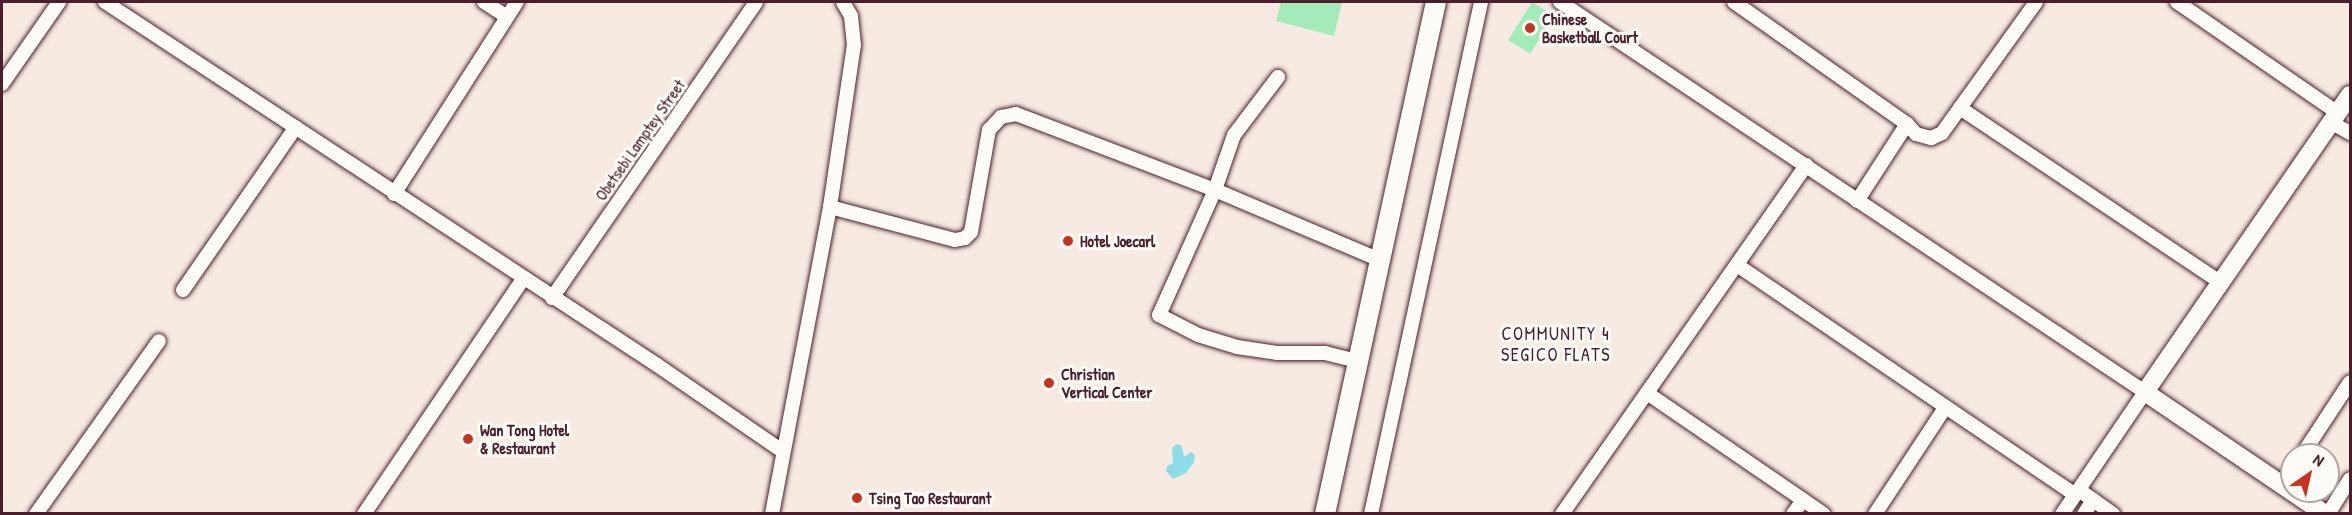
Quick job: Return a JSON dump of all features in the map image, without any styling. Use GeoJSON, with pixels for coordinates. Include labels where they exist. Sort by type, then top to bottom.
{"type":"FeatureCollection","features":[{"type":"Feature","properties":{"kind":"main road"},"geometry":{"type":"LineString","coordinates":[[1325,513],[1436,2]]}},
{"type":"Feature","properties":{"kind":"street"},"geometry":{"type":"LineString","coordinates":[[2,84],[60,2]]}},
{"type":"Feature","properties":{"kind":"street"},"geometry":{"type":"LineString","coordinates":[[105,2],[657,365],[782,451]]}},
{"type":"Feature","properties":{"kind":"street"},"geometry":{"type":"LineString","coordinates":[[484,2],[507,17]]}},
{"type":"Feature","properties":{"kind":"street"},"geometry":{"type":"LineString","coordinates":[[394,194],[517,2]]}},
{"type":"Feature","properties":{"kind":"street","name":"Obetsebi Lamptey Street"},"geometry":{"type":"LineString","coordinates":[[552,298],[756,2]]}},
{"type":"Feature","properties":{"kind":"street"},"geometry":{"type":"LineString","coordinates":[[773,513],[782,451],[830,207],[854,45],[851,16],[843,2]]}},
{"type":"Feature","properties":{"kind":"street"},"geometry":{"type":"LineString","coordinates":[[1371,513],[1481,2]]}},
{"type":"Feature","properties":{"kind":"street"},"geometry":{"type":"LineString","coordinates":[[1560,2],[2145,392],[2280,473]]}},
{"type":"Feature","properties":{"kind":"street"},"geometry":{"type":"LineString","coordinates":[[1734,2],[1907,124],[1920,136],[1937,137],[2036,2]]}},
{"type":"Feature","properties":{"kind":"street"},"geometry":{"type":"LineString","coordinates":[[2177,2],[2335,118],[2350,134]]}},
{"type":"Feature","properties":{"kind":"street"},"geometry":{"type":"LineString","coordinates":[[1278,76],[1234,135],[1215,189],[1159,315],[1198,335],[1237,347],[1277,353],[1325,353],[1358,361]]}},
{"type":"Feature","properties":{"kind":"street"},"geometry":{"type":"LineString","coordinates":[[2062,513],[2350,95]]}},
{"type":"Feature","properties":{"kind":"street"},"geometry":{"type":"LineString","coordinates":[[1960,108],[2220,282]]}},
{"type":"Feature","properties":{"kind":"street"},"geometry":{"type":"LineString","coordinates":[[830,207],[955,240],[965,238],[971,232],[989,130],[997,119],[1012,114],[1215,189],[1380,260]]}},
{"type":"Feature","properties":{"kind":"street"},"geometry":{"type":"LineString","coordinates":[[1857,201],[1907,124]]}},
{"type":"Feature","properties":{"kind":"street"},"geometry":{"type":"LineString","coordinates":[[183,290],[296,127]]}},
{"type":"Feature","properties":{"kind":"street"},"geometry":{"type":"LineString","coordinates":[[1562,513],[1806,165]]}},
{"type":"Feature","properties":{"kind":"street"},"geometry":{"type":"LineString","coordinates":[[1737,265],[1945,408],[2077,493],[2113,513]]}},
{"type":"Feature","properties":{"kind":"street"},"geometry":{"type":"LineString","coordinates":[[368,512],[524,279]]}},
{"type":"Feature","properties":{"kind":"street"},"geometry":{"type":"LineString","coordinates":[[36,513],[159,341]]}},
{"type":"Feature","properties":{"kind":"street"},"geometry":{"type":"LineString","coordinates":[[2310,443],[2350,382]]}},
{"type":"Feature","properties":{"kind":"street"},"geometry":{"type":"LineString","coordinates":[[1647,393],[1824,513]]}},
{"type":"Feature","properties":{"kind":"street"},"geometry":{"type":"LineString","coordinates":[[1875,513],[1945,408]]}},
{"type":"Feature","properties":{"kind":"street"},"geometry":{"type":"LineString","coordinates":[[2327,513],[2350,479]]}},
{"type":"Feature","properties":{"kind":"street"},"geometry":{"type":"LineString","coordinates":[[1793,513],[1803,500]]}},
{"type":"Feature","properties":{"kind":"street"},"geometry":{"type":"LineString","coordinates":[[2084,513],[2093,500]]}},
{"type":"Feature","properties":{"kind":"green space"},"geometry":{"type":"Polygon","coordinates":[[[1281,2],[1342,2],[1334,36],[1276,21],[1281,2]]]}},
{"type":"Feature","properties":{"kind":"green space","name":"Chinese Basketball Court"},"geometry":{"type":"Polygon","coordinates":[[[1532,2],[1554,16],[1530,54],[1508,40],[1532,2]]]}},
{"type":"Feature","properties":{"kind":"water"},"geometry":{"type":"Polygon","coordinates":[[[1177,444],[1182,446],[1184,457],[1191,452],[1195,455],[1194,462],[1186,473],[1173,479],[1166,471],[1167,466],[1173,463],[1172,448],[1177,444]]]}},
{"type":"Feature","properties":{"kind":"place","name":"Chinese Basketball Court"},"geometry":{"type":"Point","coordinates":[1530,28]}},
{"type":"Feature","properties":{"kind":"place","name":"Hotel Joecarl"},"geometry":{"type":"Point","coordinates":[1068,241]}},
{"type":"Feature","properties":{"kind":"place","name":"Christian Vertical Center"},"geometry":{"type":"Point","coordinates":[1049,383]}},
{"type":"Feature","properties":{"kind":"place","name":"Wan Tong Hotel & Restaurant"},"geometry":{"type":"Point","coordinates":[468,439]}},
{"type":"Feature","properties":{"kind":"place","name":"Tsing Tao Restaurant"},"geometry":{"type":"Point","coordinates":[857,498]}},
{"type":"Feature","properties":{"kind":"district","name":"COMMUNITY 4 SEGICO FLATS"},"geometry":{"type":"Point","coordinates":[1556,345]}}]}
